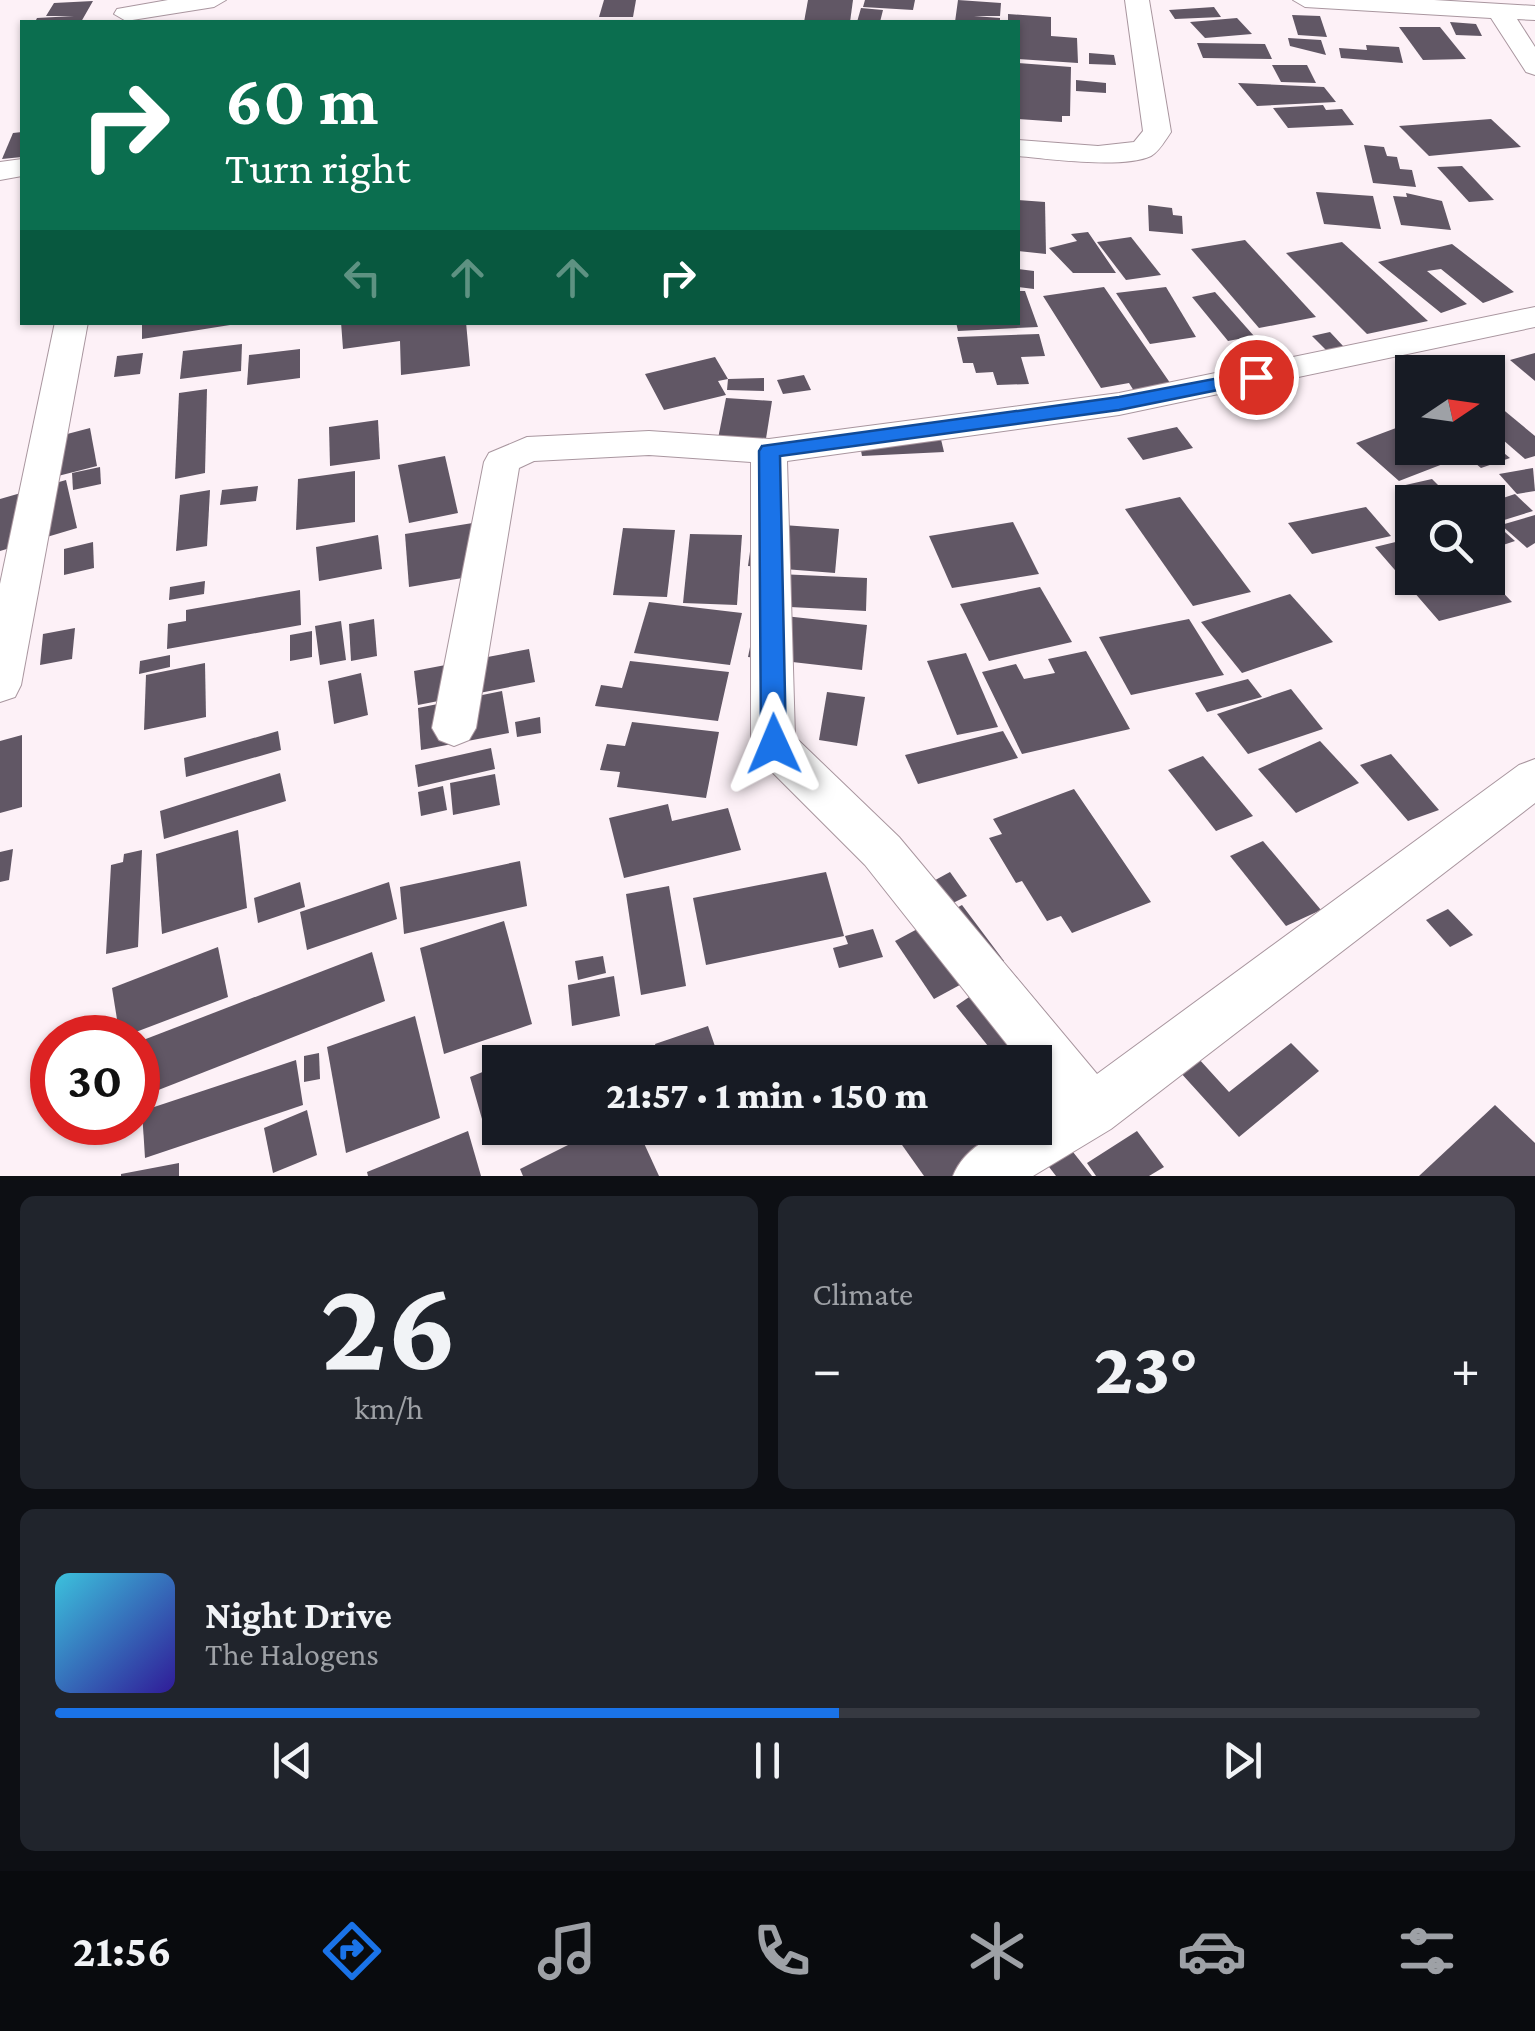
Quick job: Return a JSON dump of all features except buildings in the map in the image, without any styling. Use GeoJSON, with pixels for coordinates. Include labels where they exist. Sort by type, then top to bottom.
{"type":"FeatureCollection","features":[{"type":"Feature","properties":{"kind":"street"},"geometry":{"type":"LineString","coordinates":[[126,12],[214,0]]}},
{"type":"Feature","properties":{"kind":"street"},"geometry":{"type":"LineString","coordinates":[[1020,148],[1098,154],[1143,149],[1157,132],[1137,0]]}},
{"type":"Feature","properties":{"kind":"street"},"geometry":{"type":"LineString","coordinates":[[1305,0],[1535,13]]}},
{"type":"Feature","properties":{"kind":"street"},"geometry":{"type":"LineString","coordinates":[[1499,11],[1535,66]]}},
{"type":"Feature","properties":{"kind":"street"},"geometry":{"type":"LineString","coordinates":[[454,728],[502,462],[527,450],[648,443],[769,451],[1119,404],[1535,317]]}},
{"type":"Feature","properties":{"kind":"street"},"geometry":{"type":"LineString","coordinates":[[0,685],[71,325]]}},
{"type":"Feature","properties":{"kind":"street"},"geometry":{"type":"LineString","coordinates":[[769,451],[774,744],[882,850],[1092,1110]]}},
{"type":"Feature","properties":{"kind":"street"},"geometry":{"type":"LineString","coordinates":[[981,1176],[1092,1110],[1535,778]]}},
{"type":"Feature","properties":{"kind":"route"},"geometry":{"type":"LineString","coordinates":[[774,744],[769,451],[1119,404],[1256,377]]}}]}
